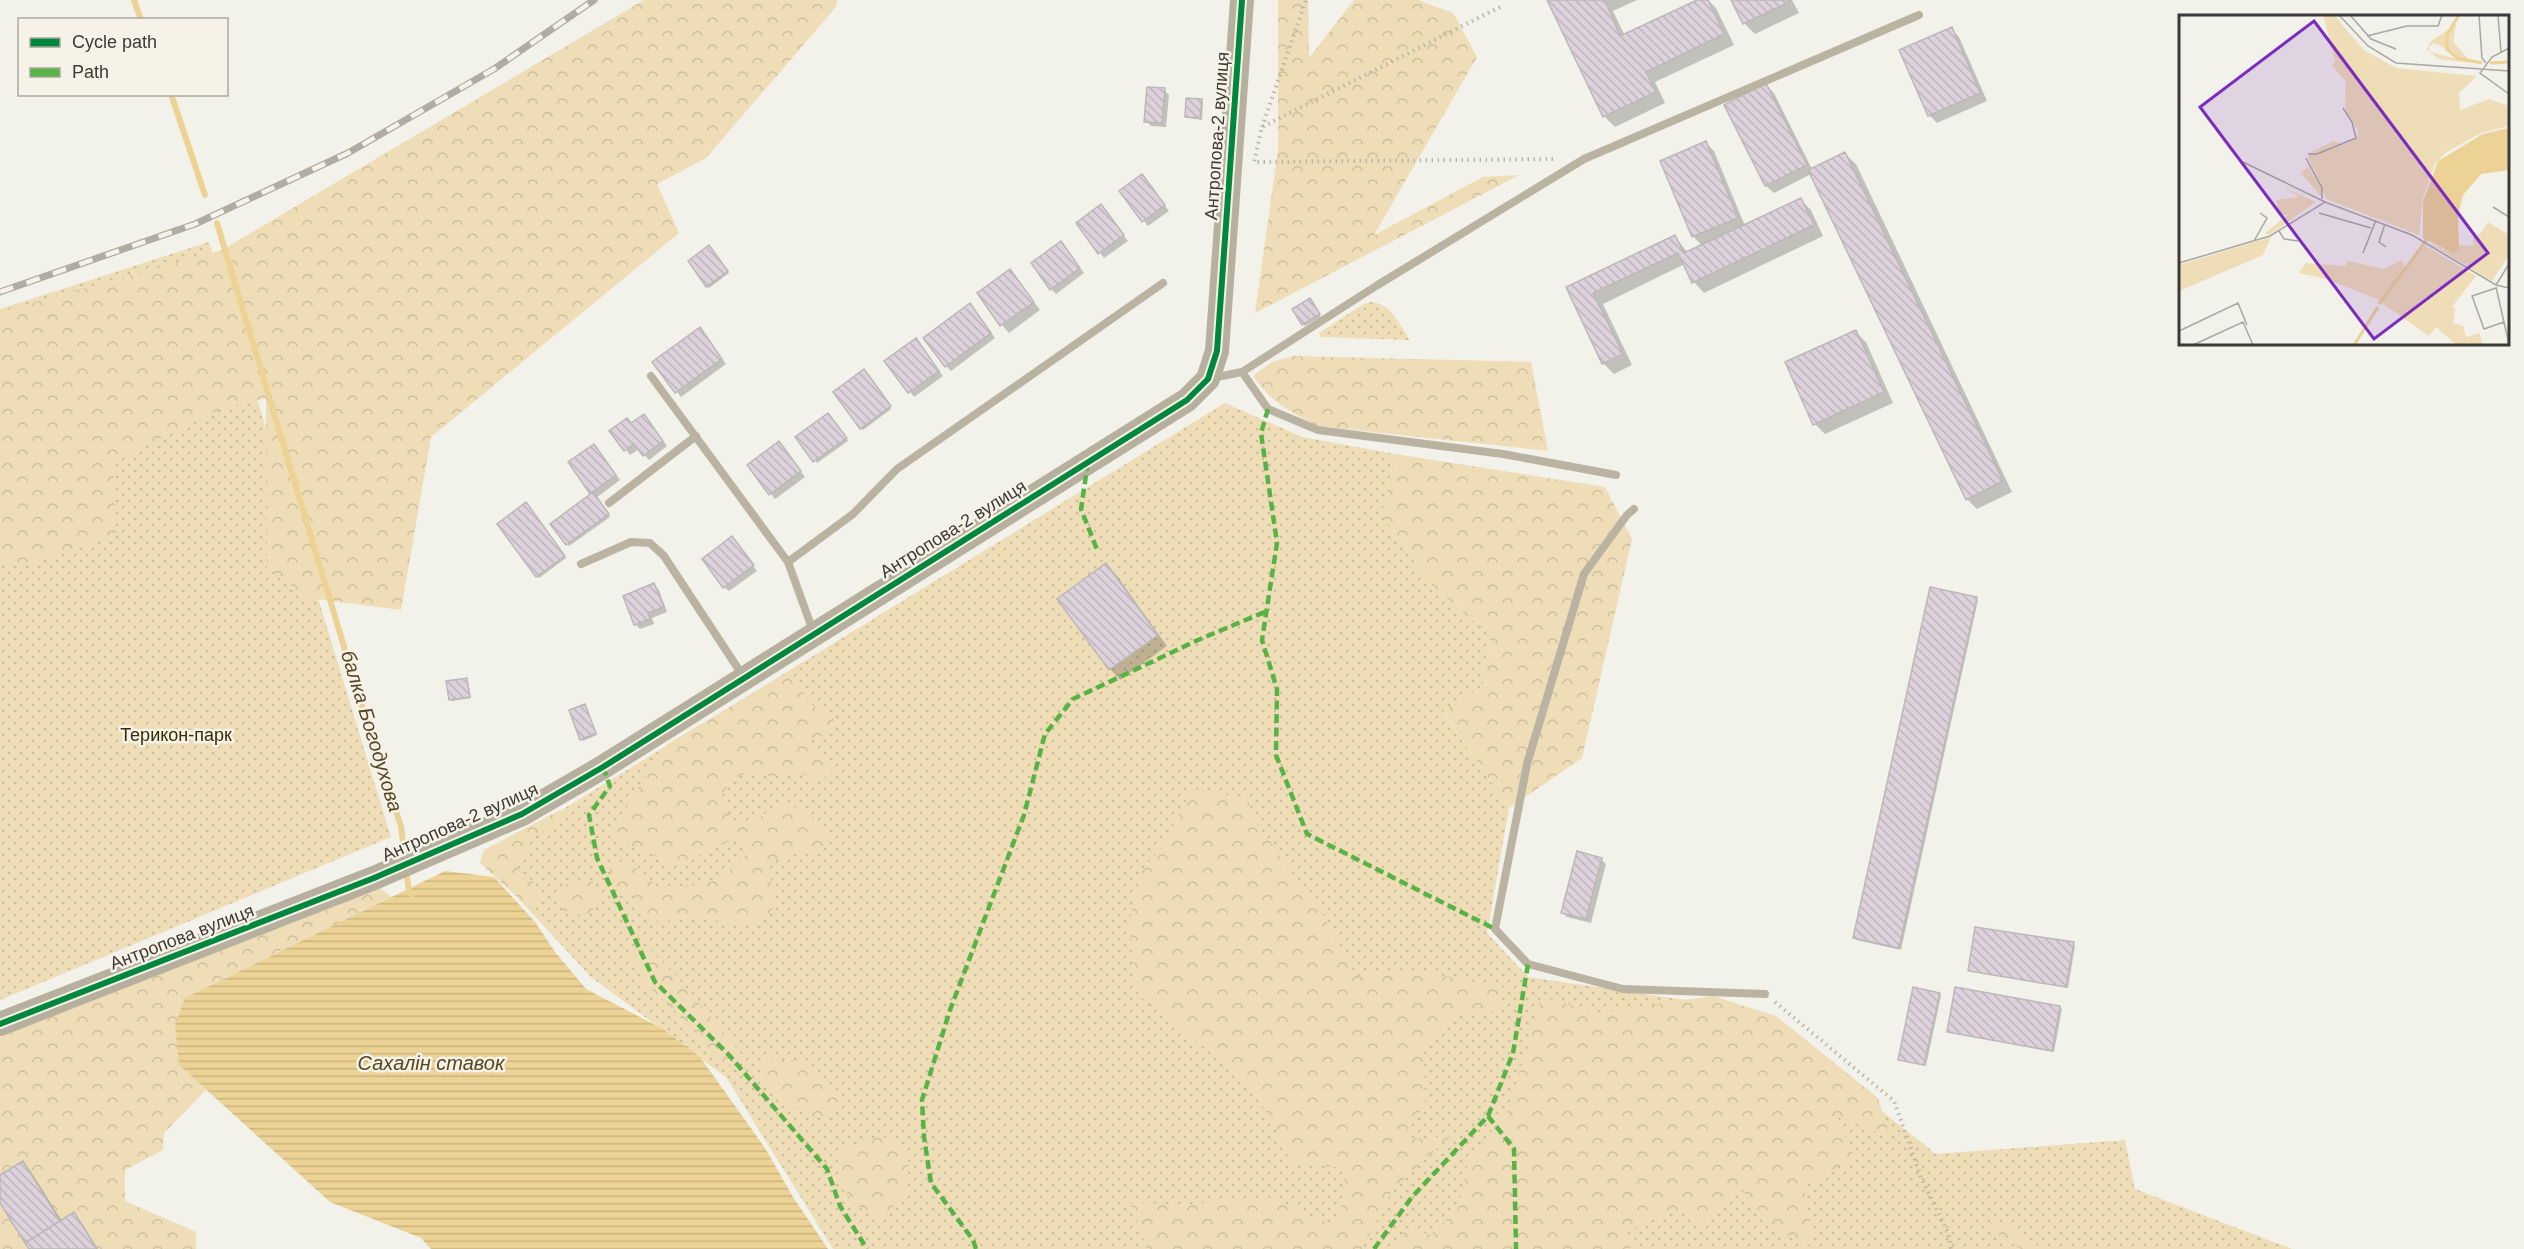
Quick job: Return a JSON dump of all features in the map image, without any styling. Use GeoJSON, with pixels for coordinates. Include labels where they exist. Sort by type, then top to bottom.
{"type":"FeatureCollection","features":[{"type":"Feature","properties":{"kind":"street","name":"Антропова-2 вулиця"},"geometry":{"type":"LineString","coordinates":[[374,878],[522,814],[744,678],[1187,400],[1208,379],[1217,351],[1242,0]]}},
{"type":"Feature","properties":{"kind":"street","name":"Антропова вулиця"},"geometry":{"type":"LineString","coordinates":[[0,1024],[374,878]]}},
{"type":"Feature","properties":{"kind":"lane"},"geometry":{"type":"LineString","coordinates":[[1208,379],[1242,372],[1376,285],[1584,159],[1918,15]]}},
{"type":"Feature","properties":{"kind":"lane"},"geometry":{"type":"LineString","coordinates":[[788,562],[853,514],[897,469],[1163,283]]}},
{"type":"Feature","properties":{"kind":"lane"},"geometry":{"type":"LineString","coordinates":[[1242,372],[1268,409],[1318,430],[1503,454],[1616,475]]}},
{"type":"Feature","properties":{"kind":"lane"},"geometry":{"type":"LineString","coordinates":[[651,376],[788,562],[814,634]]}},
{"type":"Feature","properties":{"kind":"lane"},"geometry":{"type":"LineString","coordinates":[[609,503],[696,436]]}},
{"type":"Feature","properties":{"kind":"lane"},"geometry":{"type":"LineString","coordinates":[[1634,509],[1627,515],[1584,574],[1527,764],[1495,929],[1528,964],[1623,989],[1764,994]]}},
{"type":"Feature","properties":{"kind":"lane"},"geometry":{"type":"LineString","coordinates":[[581,564],[631,542],[650,543],[664,556],[744,678]]}},
{"type":"Feature","properties":{"kind":"path"},"geometry":{"type":"LineString","coordinates":[[1306,0],[1262,127],[1254,162],[1584,159]]}},
{"type":"Feature","properties":{"kind":"path"},"geometry":{"type":"LineString","coordinates":[[1262,127],[1500,7]]}},
{"type":"Feature","properties":{"kind":"path"},"geometry":{"type":"LineString","coordinates":[[1764,994],[1894,1101],[1921,1176],[1948,1233],[1951,1249]]}},
{"type":"Feature","properties":{"kind":"green space"},"geometry":{"type":"Polygon","coordinates":[[[644,0],[838,0],[835,8],[706,158],[657,184],[679,233],[431,437],[401,610],[309,598],[267,568],[266,398],[216,411],[113,462],[116,536],[37,562],[0,563],[0,312],[222,250],[644,0]]]}},
{"type":"Feature","properties":{"kind":"green space"},"geometry":{"type":"Polygon","coordinates":[[[1278,0],[1308,0],[1309,58],[1354,0],[1418,0],[1453,13],[1477,57],[1374,235],[1483,177],[1519,175],[1255,313],[1278,150],[1278,0]]]}},
{"type":"Feature","properties":{"kind":"green space","name":"Терикон-парк"},"geometry":{"type":"Polygon","coordinates":[[[209,242],[391,837],[0,1000],[0,309],[209,242]]]}},
{"type":"Feature","properties":{"kind":"green space"},"geometry":{"type":"Polygon","coordinates":[[[1371,302],[1390,311],[1410,340],[1321,337],[1319,333],[1364,304],[1371,302]]]}},
{"type":"Feature","properties":{"kind":"green space"},"geometry":{"type":"Polygon","coordinates":[[[1293,356],[1531,362],[1548,451],[1318,426],[1282,406],[1253,376],[1272,362],[1293,356]]]}},
{"type":"Feature","properties":{"kind":"green space"},"geometry":{"type":"Polygon","coordinates":[[[1225,403],[1302,437],[1395,454],[1382,515],[1431,585],[1491,636],[1480,689],[1443,712],[1509,808],[1487,933],[1528,977],[1753,1010],[1936,1154],[2125,1140],[2135,1189],[2292,1249],[833,1249],[726,1077],[591,977],[482,859],[1225,403]]]}},
{"type":"Feature","properties":{"kind":"green space"},"geometry":{"type":"Polygon","coordinates":[[[1395,454],[1605,487],[1632,539],[1582,758],[1509,808],[1443,711],[1480,689],[1491,636],[1431,585],[1382,515],[1395,454]]]}},
{"type":"Feature","properties":{"kind":"green space"},"geometry":{"type":"Polygon","coordinates":[[[784,675],[796,682],[811,704],[834,719],[832,734],[810,740],[832,772],[819,782],[797,771],[783,777],[743,774],[732,780],[722,794],[726,811],[733,822],[746,824],[780,807],[798,808],[820,823],[831,837],[821,854],[792,854],[769,862],[774,907],[762,922],[728,922],[697,918],[652,922],[635,906],[634,897],[615,885],[609,867],[627,859],[656,884],[670,886],[702,884],[728,871],[752,848],[740,839],[712,845],[682,868],[623,842],[613,831],[654,761],[666,745],[784,675]]]}},
{"type":"Feature","properties":{"kind":"green space"},"geometry":{"type":"Polygon","coordinates":[[[1193,789],[1247,799],[1257,824],[1323,915],[1356,976],[1407,969],[1506,988],[1498,1010],[1457,1016],[1424,1049],[1425,1103],[1402,1140],[1451,1136],[1393,1189],[1362,1249],[1147,1249],[1130,1202],[1183,1205],[1267,1197],[1333,1225],[1345,1197],[1344,1165],[1337,1167],[1291,1164],[1272,1118],[1231,1068],[1138,995],[1129,925],[1140,872],[1161,848],[1193,789]]]}},
{"type":"Feature","properties":{"kind":"green space"},"geometry":{"type":"Polygon","coordinates":[[[560,810],[568,814],[554,826],[533,837],[516,867],[541,889],[542,902],[533,907],[526,905],[480,863],[484,850],[560,810]]]}},
{"type":"Feature","properties":{"kind":"green space"},"geometry":{"type":"Polygon","coordinates":[[[588,878],[600,889],[600,899],[589,914],[575,915],[563,910],[558,898],[568,882],[588,878]]]}},
{"type":"Feature","properties":{"kind":"green space"},"geometry":{"type":"Polygon","coordinates":[[[377,886],[392,897],[185,998],[179,1065],[206,1090],[164,1133],[163,1150],[125,1170],[125,1201],[196,1232],[196,1249],[97,1249],[74,1212],[60,1221],[23,1161],[0,1175],[0,1036],[377,886]]]}},
{"type":"Feature","properties":{"kind":"green space"},"geometry":{"type":"Polygon","coordinates":[[[648,948],[677,977],[742,1055],[726,1068],[672,1008],[644,982],[628,956],[648,948]]]}},
{"type":"Feature","properties":{"kind":"green space"},"geometry":{"type":"Polygon","coordinates":[[[1541,996],[1595,1013],[1713,996],[1776,1016],[1878,1098],[1890,1137],[1838,1117],[1854,1157],[1804,1187],[1815,1247],[1772,1229],[1741,1188],[1703,1227],[1680,1208],[1623,1232],[1635,1238],[1630,1249],[1396,1249],[1393,1246],[1407,1228],[1431,1235],[1459,1207],[1469,1158],[1508,1111],[1541,996]]]}},
{"type":"Feature","properties":{"kind":"green space"},"geometry":{"type":"Polygon","coordinates":[[[765,1058],[798,1061],[845,1100],[833,1116],[810,1118],[765,1086],[762,1070],[765,1058]]]}},
{"type":"Feature","properties":{"kind":"green space"},"geometry":{"type":"Polygon","coordinates":[[[892,1137],[909,1153],[907,1183],[897,1203],[880,1217],[854,1203],[846,1192],[836,1164],[848,1147],[877,1138],[892,1137]]]}},
{"type":"Feature","properties":{"kind":"green space"},"geometry":{"type":"Polygon","coordinates":[[[0,1203],[25,1243],[29,1249],[0,1249],[0,1203]]]}},
{"type":"Feature","properties":{"kind":"green space"},"geometry":{"type":"Polygon","coordinates":[[[2005,1222],[2042,1249],[2021,1249],[1983,1224],[2005,1222]]]}},
{"type":"Feature","properties":{"kind":"water","name":"Сахалін ставок"},"geometry":{"type":"Polygon","coordinates":[[[445,871],[494,877],[535,922],[555,952],[586,989],[661,1028],[700,1057],[765,1148],[793,1197],[828,1249],[431,1249],[421,1238],[330,1202],[179,1065],[175,1024],[185,998],[445,871]]]}},
{"type":"Feature","properties":{"kind":"building"},"geometry":{"type":"Polygon","coordinates":[[[1547,0],[1605,0],[1620,36],[1697,0],[1708,0],[1724,34],[1646,72],[1656,92],[1603,117],[1547,0]]]}},
{"type":"Feature","properties":{"kind":"building"},"geometry":{"type":"Polygon","coordinates":[[[1731,0],[1788,0],[1789,2],[1743,24],[1731,0]]]}},
{"type":"Feature","properties":{"kind":"building"},"geometry":{"type":"Polygon","coordinates":[[[1952,27],[1980,93],[1928,116],[1899,50],[1952,27]]]}},
{"type":"Feature","properties":{"kind":"building"},"geometry":{"type":"Polygon","coordinates":[[[1766,83],[1807,165],[1765,186],[1724,105],[1766,83]]]}},
{"type":"Feature","properties":{"kind":"building"},"geometry":{"type":"Polygon","coordinates":[[[1147,87],[1165,88],[1162,123],[1144,122],[1147,87]]]}},
{"type":"Feature","properties":{"kind":"building"},"geometry":{"type":"Polygon","coordinates":[[[1186,98],[1202,99],[1200,118],[1185,117],[1186,98]]]}},
{"type":"Feature","properties":{"kind":"building"},"geometry":{"type":"Polygon","coordinates":[[[1706,141],[1738,218],[1692,237],[1660,161],[1706,141]]]}},
{"type":"Feature","properties":{"kind":"building"},"geometry":{"type":"Polygon","coordinates":[[[1845,152],[2003,481],[1966,500],[1808,170],[1845,152]]]}},
{"type":"Feature","properties":{"kind":"building"},"geometry":{"type":"Polygon","coordinates":[[[1142,174],[1165,205],[1142,222],[1119,191],[1142,174]]]}},
{"type":"Feature","properties":{"kind":"building"},"geometry":{"type":"Polygon","coordinates":[[[1801,198],[1814,225],[1692,283],[1678,253],[1593,293],[1623,354],[1602,364],[1566,287],[1675,235],[1684,253],[1801,198]]]}},
{"type":"Feature","properties":{"kind":"building"},"geometry":{"type":"Polygon","coordinates":[[[1101,204],[1124,235],[1098,254],[1076,223],[1101,204]]]}},
{"type":"Feature","properties":{"kind":"building"},"geometry":{"type":"Polygon","coordinates":[[[1061,241],[1080,268],[1050,290],[1031,263],[1061,241]]]}},
{"type":"Feature","properties":{"kind":"building"},"geometry":{"type":"Polygon","coordinates":[[[709,245],[728,271],[706,287],[688,261],[709,245]]]}},
{"type":"Feature","properties":{"kind":"building"},"geometry":{"type":"Polygon","coordinates":[[[1010,269],[1034,302],[1000,326],[977,293],[1010,269]]]}},
{"type":"Feature","properties":{"kind":"building"},"geometry":{"type":"Polygon","coordinates":[[[1310,298],[1320,314],[1302,325],[1292,309],[1310,298]]]}},
{"type":"Feature","properties":{"kind":"building"},"geometry":{"type":"Polygon","coordinates":[[[970,303],[991,333],[945,367],[923,338],[970,303]]]}},
{"type":"Feature","properties":{"kind":"building"},"geometry":{"type":"Polygon","coordinates":[[[700,327],[722,359],[675,393],[652,362],[700,327]]]}},
{"type":"Feature","properties":{"kind":"building"},"geometry":{"type":"Polygon","coordinates":[[[1856,330],[1884,392],[1813,425],[1785,362],[1856,330]]]}},
{"type":"Feature","properties":{"kind":"building"},"geometry":{"type":"Polygon","coordinates":[[[916,338],[939,371],[908,393],[884,361],[916,338]]]}},
{"type":"Feature","properties":{"kind":"building"},"geometry":{"type":"Polygon","coordinates":[[[864,369],[891,406],[860,429],[833,392],[864,369]]]}},
{"type":"Feature","properties":{"kind":"building"},"geometry":{"type":"Polygon","coordinates":[[[828,413],[847,438],[813,462],[795,437],[828,413]]]}},
{"type":"Feature","properties":{"kind":"building"},"geometry":{"type":"Polygon","coordinates":[[[644,414],[663,441],[643,456],[634,444],[624,451],[609,431],[627,418],[631,423],[644,414]]]}},
{"type":"Feature","properties":{"kind":"building"},"geometry":{"type":"Polygon","coordinates":[[[779,441],[801,471],[769,495],[747,465],[779,441]]]}},
{"type":"Feature","properties":{"kind":"building"},"geometry":{"type":"Polygon","coordinates":[[[594,444],[616,475],[590,494],[568,462],[594,444]]]}},
{"type":"Feature","properties":{"kind":"building"},"geometry":{"type":"Polygon","coordinates":[[[593,492],[609,514],[566,545],[550,524],[593,492]]]}},
{"type":"Feature","properties":{"kind":"building"},"geometry":{"type":"Polygon","coordinates":[[[526,502],[565,556],[536,577],[497,524],[526,502]]]}},
{"type":"Feature","properties":{"kind":"building"},"geometry":{"type":"Polygon","coordinates":[[[732,536],[754,565],[723,588],[702,559],[732,536]]]}},
{"type":"Feature","properties":{"kind":"building"},"geometry":{"type":"Polygon","coordinates":[[[1106,563],[1158,635],[1109,670],[1057,599],[1106,563]]]}},
{"type":"Feature","properties":{"kind":"building"},"geometry":{"type":"Polygon","coordinates":[[[654,583],[664,607],[648,613],[650,619],[634,625],[623,596],[654,583]]]}},
{"type":"Feature","properties":{"kind":"building"},"geometry":{"type":"Polygon","coordinates":[[[1930,587],[1977,597],[1899,948],[1853,938],[1930,587]]]}},
{"type":"Feature","properties":{"kind":"building"},"geometry":{"type":"Polygon","coordinates":[[[467,678],[470,697],[449,700],[446,681],[467,678]]]}},
{"type":"Feature","properties":{"kind":"building"},"geometry":{"type":"Polygon","coordinates":[[[585,704],[596,733],[580,740],[569,710],[585,704]]]}},
{"type":"Feature","properties":{"kind":"building"},"geometry":{"type":"Polygon","coordinates":[[[1577,851],[1602,858],[1586,919],[1561,913],[1577,851]]]}},
{"type":"Feature","properties":{"kind":"building"},"geometry":{"type":"Polygon","coordinates":[[[1975,927],[2074,942],[2066,987],[1968,971],[1975,927]]]}},
{"type":"Feature","properties":{"kind":"building"},"geometry":{"type":"Polygon","coordinates":[[[1913,987],[1940,993],[1924,1065],[1898,1060],[1913,987]]]}},
{"type":"Feature","properties":{"kind":"building"},"geometry":{"type":"Polygon","coordinates":[[[1955,987],[2060,1006],[2052,1051],[1947,1032],[1955,987]]]}},
{"type":"Feature","properties":{"kind":"building"},"geometry":{"type":"Polygon","coordinates":[[[23,1161],[60,1221],[25,1243],[0,1203],[0,1175],[23,1161]]]}},
{"type":"Feature","properties":{"kind":"building"},"geometry":{"type":"Polygon","coordinates":[[[74,1212],[97,1249],[29,1249],[25,1243],[74,1212]]]}},
{"type":"Feature","properties":{"kind":"waterway","name":"балка Богодухова"},"geometry":{"type":"LineString","coordinates":[[134,0],[140,18]]}},
{"type":"Feature","properties":{"kind":"waterway","name":"балка Богодухова"},"geometry":{"type":"LineString","coordinates":[[172,96],[205,195]]}},
{"type":"Feature","properties":{"kind":"waterway","name":"балка Богодухова"},"geometry":{"type":"LineString","coordinates":[[217,223],[375,750],[401,826],[405,858]]}},
{"type":"Feature","properties":{"kind":"waterway","name":"балка Богодухова"},"geometry":{"type":"LineString","coordinates":[[406,871],[412,895]]}},
{"type":"Feature","properties":{"kind":"railway"},"geometry":{"type":"LineString","coordinates":[[0,292],[195,224],[348,153],[494,69],[594,0]]}},
{"type":"Feature","properties":{"kind":"marked path"},"geometry":{"type":"LineString","coordinates":[[1268,409],[1261,433],[1277,543],[1262,640],[1277,689],[1276,755],[1307,834],[1495,929]]}},
{"type":"Feature","properties":{"kind":"marked path"},"geometry":{"type":"LineString","coordinates":[[1088,462],[1081,509],[1098,552]]}},
{"type":"Feature","properties":{"kind":"marked path"},"geometry":{"type":"LineString","coordinates":[[976,1249],[973,1240],[931,1183],[924,1137],[922,1100],[950,1010],[1024,815],[1045,734],[1073,699],[1198,640],[1267,611]]}},
{"type":"Feature","properties":{"kind":"marked path"},"geometry":{"type":"LineString","coordinates":[[603,767],[610,786],[589,815],[597,858],[655,982],[729,1055],[827,1169],[840,1206],[867,1249]]}},
{"type":"Feature","properties":{"kind":"marked path"},"geometry":{"type":"LineString","coordinates":[[1374,1249],[1412,1197],[1488,1116],[1513,1053],[1528,964]]}},
{"type":"Feature","properties":{"kind":"marked path"},"geometry":{"type":"LineString","coordinates":[[1488,1116],[1514,1149],[1516,1249]]}},
{"type":"Feature","properties":{"kind":"cycle path"},"geometry":{"type":"LineString","coordinates":[[0,1024],[374,878],[522,814],[603,767],[1187,400],[1208,379],[1217,351],[1242,0]]}}]}
